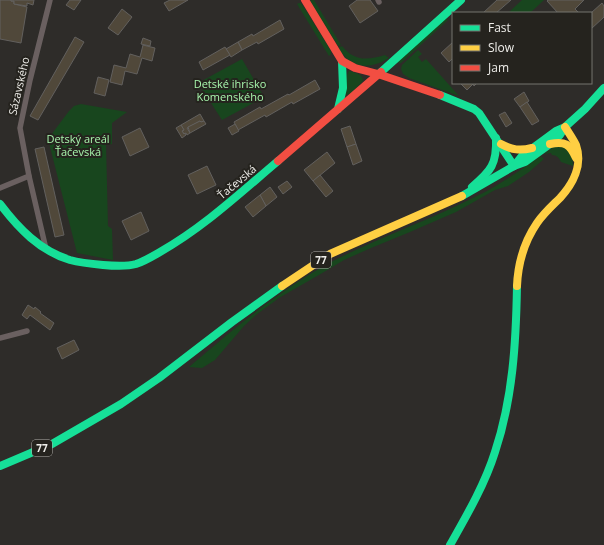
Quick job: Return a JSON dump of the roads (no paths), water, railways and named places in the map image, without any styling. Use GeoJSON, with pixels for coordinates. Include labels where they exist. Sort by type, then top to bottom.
{"type":"FeatureCollection","features":[{"type":"Feature","properties":{"kind":"street","name":"Sázavského"},"geometry":{"type":"LineString","coordinates":[[46,249],[29,176],[20,128],[30,80],[50,0]]}},
{"type":"Feature","properties":{"kind":"street"},"geometry":{"type":"LineString","coordinates":[[305,0],[342,61],[343,88],[338,109]]}},
{"type":"Feature","properties":{"kind":"street","name":"Ťačevská"},"geometry":{"type":"LineString","coordinates":[[0,204],[9,217],[29,237],[46,249],[67,259],[125,266],[145,260],[176,244],[257,179],[461,0]]}},
{"type":"Feature","properties":{"kind":"street"},"geometry":{"type":"LineString","coordinates":[[342,61],[355,68],[378,74],[465,105],[479,113],[514,166]]}},
{"type":"Feature","properties":{"kind":"street","name":"77"},"geometry":{"type":"LineString","coordinates":[[0,466],[52,444],[108,412],[177,365],[272,293],[330,254],[463,195],[514,166],[525,162],[560,135],[565,127],[585,109],[604,88]]}},
{"type":"Feature","properties":{"kind":"street"},"geometry":{"type":"LineString","coordinates":[[450,545],[466,519],[478,494],[494,453],[503,423],[510,392],[514,359],[517,325],[518,266],[522,252],[534,228],[543,215],[561,196],[576,175],[578,166],[577,147],[574,139],[565,127]]}},
{"type":"Feature","properties":{"kind":"street","name":"77"},"geometry":{"type":"LineString","coordinates":[[514,166],[522,156],[532,148],[556,131],[565,127]]}},
{"type":"Feature","properties":{"kind":"street"},"geometry":{"type":"LineString","coordinates":[[498,140],[507,148],[513,150],[532,148]]}},
{"type":"Feature","properties":{"kind":"street"},"geometry":{"type":"LineString","coordinates":[[463,195],[491,169],[496,155],[498,140]]}},
{"type":"Feature","properties":{"kind":"street"},"geometry":{"type":"LineString","coordinates":[[550,144],[558,142],[569,146],[578,166]]}},
{"type":"Feature","properties":{"kind":"street"},"geometry":{"type":"LineString","coordinates":[[0,188],[29,176]]}},
{"type":"Feature","properties":{"kind":"street"},"geometry":{"type":"LineString","coordinates":[[0,338],[27,331]]}},
{"type":"Feature","properties":{"kind":"park label","name":"Detské ihrisko Komenského"},"geometry":{"type":"Point","coordinates":[230,90]}},
{"type":"Feature","properties":{"kind":"park label","name":"Detský areál Ťačevská"},"geometry":{"type":"Point","coordinates":[78,145]}}]}
